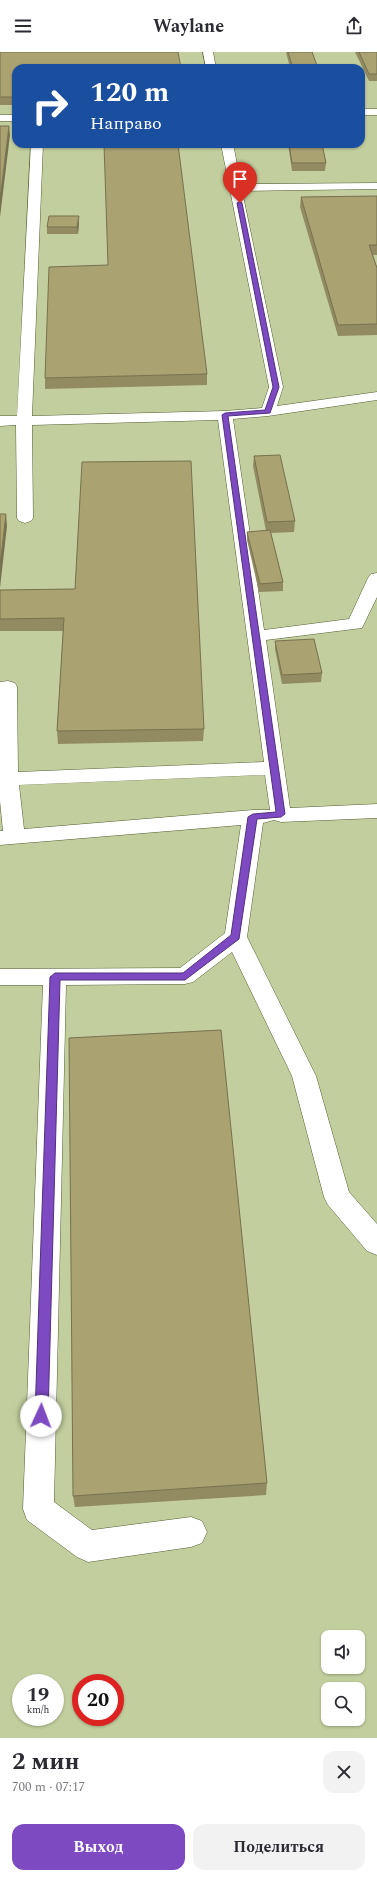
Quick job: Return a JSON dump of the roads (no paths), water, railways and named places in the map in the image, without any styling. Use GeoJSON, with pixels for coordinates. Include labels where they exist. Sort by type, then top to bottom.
{"type":"FeatureCollection","features":[{"type":"Feature","properties":{"kind":"lane"},"geometry":{"type":"LineString","coordinates":[[208,52],[210,64]]}},
{"type":"Feature","properties":{"kind":"lane"},"geometry":{"type":"LineString","coordinates":[[365,112],[377,112]]}},
{"type":"Feature","properties":{"kind":"lane"},"geometry":{"type":"LineString","coordinates":[[0,118],[12,118]]}},
{"type":"Feature","properties":{"kind":"lane"},"geometry":{"type":"LineString","coordinates":[[25,518],[24,420],[37,148]]}},
{"type":"Feature","properties":{"kind":"lane"},"geometry":{"type":"LineString","coordinates":[[228,148],[276,387],[268,412]]}},
{"type":"Feature","properties":{"kind":"lane"},"geometry":{"type":"LineString","coordinates":[[237,188],[377,186]]}},
{"type":"Feature","properties":{"kind":"lane"},"geometry":{"type":"LineString","coordinates":[[0,421],[225,415],[268,412],[377,396]]}},
{"type":"Feature","properties":{"kind":"lane"},"geometry":{"type":"LineString","coordinates":[[225,415],[281,814]]}},
{"type":"Feature","properties":{"kind":"lane"},"geometry":{"type":"LineString","coordinates":[[256,636],[356,624],[377,578]]}},
{"type":"Feature","properties":{"kind":"lane"},"geometry":{"type":"LineString","coordinates":[[0,688],[8,687],[7,837],[281,814],[377,811]]}},
{"type":"Feature","properties":{"kind":"lane"},"geometry":{"type":"LineString","coordinates":[[8,779],[274,768]]}},
{"type":"Feature","properties":{"kind":"lane"},"geometry":{"type":"LineString","coordinates":[[253,817],[236,937],[304,1076],[337,1197],[377,1243]]}},
{"type":"Feature","properties":{"kind":"lane"},"geometry":{"type":"LineString","coordinates":[[0,977],[185,976],[236,937]]}},
{"type":"Feature","properties":{"kind":"lane"},"geometry":{"type":"LineString","coordinates":[[55,977],[38,1510],[88,1546],[190,1532]]}}]}
